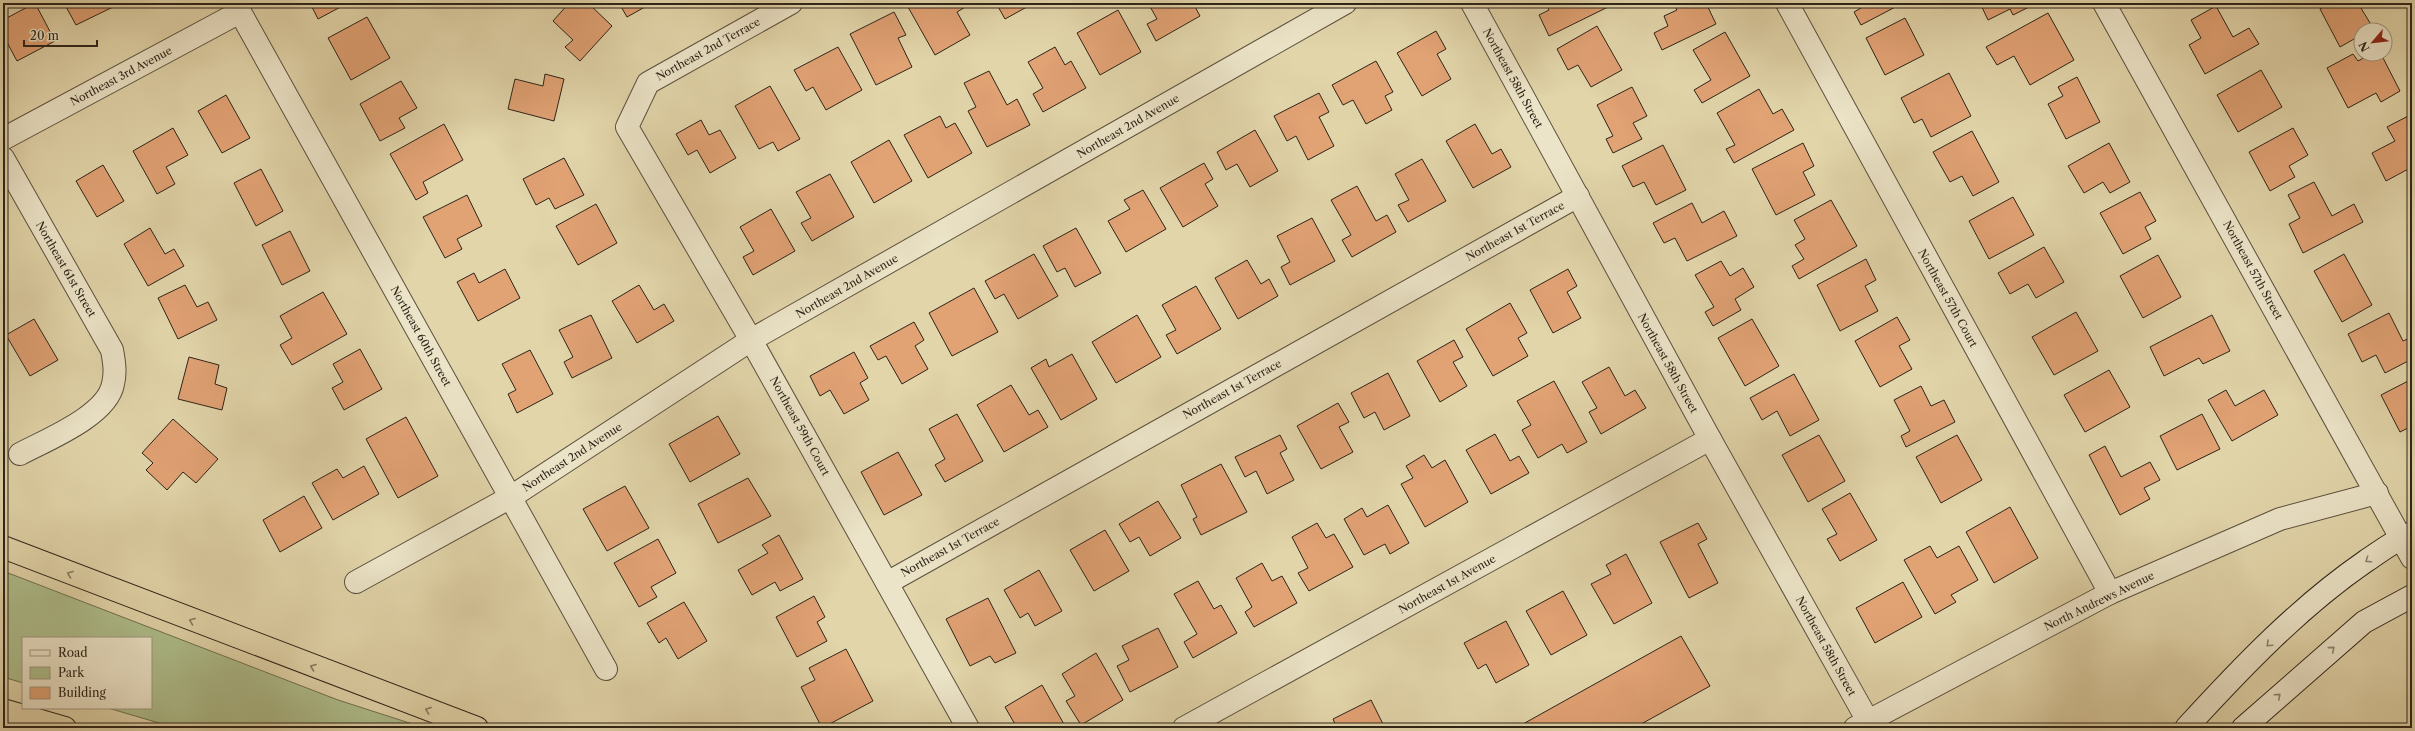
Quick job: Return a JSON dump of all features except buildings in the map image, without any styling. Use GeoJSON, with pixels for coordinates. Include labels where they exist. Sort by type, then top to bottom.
{"type":"FeatureCollection","features":[{"type":"Feature","properties":{"kind":"highway"},"geometry":{"type":"LineString","coordinates":[[4,548],[477,728]]}},
{"type":"Feature","properties":{"kind":"highway"},"geometry":{"type":"LineString","coordinates":[[3,710],[65,728]]}},
{"type":"Feature","properties":{"kind":"street","name":"Northeast 2nd Terrace"},"geometry":{"type":"LineString","coordinates":[[627,127],[648,83],[790,3]]}},
{"type":"Feature","properties":{"kind":"street","name":"Northeast 2nd Avenue"},"geometry":{"type":"LineString","coordinates":[[356,582],[511,498],[751,340],[1345,3]]}},
{"type":"Feature","properties":{"kind":"street","name":"Northeast 58th Street"},"geometry":{"type":"LineString","coordinates":[[1472,3],[1710,439],[1861,725]]}},
{"type":"Feature","properties":{"kind":"street","name":"Northeast 57th Court"},"geometry":{"type":"LineString","coordinates":[[1787,3],[2110,593]]}},
{"type":"Feature","properties":{"kind":"street","name":"Northeast 57th Street"},"geometry":{"type":"LineString","coordinates":[[2104,3],[2377,493],[2406,535],[2412,558]]}},
{"type":"Feature","properties":{"kind":"street","name":"Northeast 3rd Avenue"},"geometry":{"type":"LineString","coordinates":[[3,140],[237,7]]}},
{"type":"Feature","properties":{"kind":"street","name":"Northeast 60th Street"},"geometry":{"type":"LineString","coordinates":[[237,7],[606,669]]}},
{"type":"Feature","properties":{"kind":"street","name":"Northeast 59th Court"},"geometry":{"type":"LineString","coordinates":[[627,127],[751,340],[968,728]]}},
{"type":"Feature","properties":{"kind":"street","name":"Northeast 61st Street"},"geometry":{"type":"LineString","coordinates":[[3,158],[112,350],[115,366],[113,385],[108,396],[94,413],[20,454]]}},
{"type":"Feature","properties":{"kind":"street","name":"Northeast 1st Terrace"},"geometry":{"type":"LineString","coordinates":[[887,583],[1578,196]]}},
{"type":"Feature","properties":{"kind":"street","name":"Northeast 1st Avenue"},"geometry":{"type":"LineString","coordinates":[[1184,728],[1710,439]]}},
{"type":"Feature","properties":{"kind":"street","name":"North Andrews Avenue"},"geometry":{"type":"LineString","coordinates":[[1861,725],[2110,593],[2280,519],[2377,493]]}},
{"type":"Feature","properties":{"kind":"street"},"geometry":{"type":"LineString","coordinates":[[2186,728],[2235,674],[2338,580],[2406,535]]}},
{"type":"Feature","properties":{"kind":"street"},"geometry":{"type":"LineString","coordinates":[[2244,728],[2364,622],[2412,596]]}},
{"type":"Feature","properties":{"kind":"green space"},"geometry":{"type":"Polygon","coordinates":[[[3,571],[338,700],[425,728],[176,728],[111,709],[152,709],[152,637],[22,637],[22,683],[3,677],[3,571]]]}}]}
